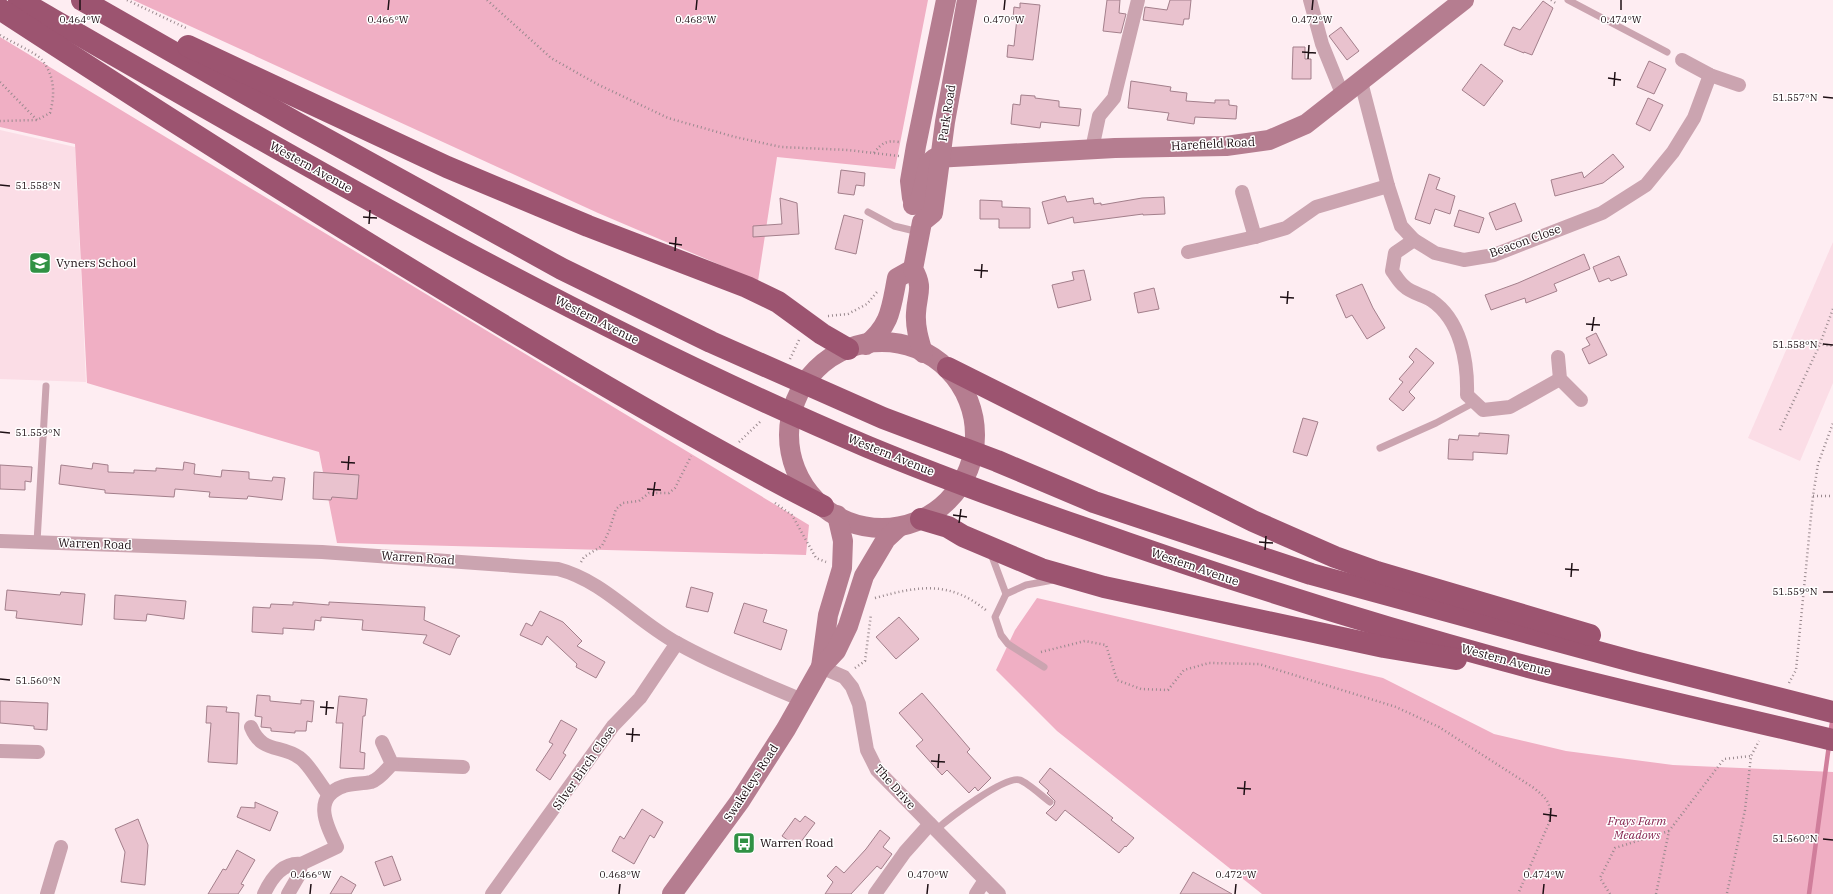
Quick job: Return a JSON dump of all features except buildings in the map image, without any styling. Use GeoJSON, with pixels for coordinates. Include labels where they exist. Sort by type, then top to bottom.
{"type":"FeatureCollection","features":[{"type":"Feature","properties":{"kind":"highway","name":"Western Avenue"},"geometry":{"type":"LineString","coordinates":[[19,0],[446,243],[703,374],[871,448],[991,495],[1246,584],[1494,658],[1833,740]]}},
{"type":"Feature","properties":{"kind":"highway"},"geometry":{"type":"LineString","coordinates":[[82,0],[297,123],[562,269],[718,345],[883,418],[997,461],[1094,502],[1311,574],[1636,655],[1778,693],[1833,712]]}},
{"type":"Feature","properties":{"kind":"highway"},"geometry":{"type":"LineString","coordinates":[[92,0],[454,170],[588,226],[747,287],[778,302],[827,337],[857,347]]}},
{"type":"Feature","properties":{"kind":"highway"},"geometry":{"type":"LineString","coordinates":[[0,9],[372,247],[564,362],[830,510]]}},
{"type":"Feature","properties":{"kind":"highway"},"geometry":{"type":"LineString","coordinates":[[948,368],[1253,521],[1335,557],[1377,572],[1636,655]]}},
{"type":"Feature","properties":{"kind":"highway"},"geometry":{"type":"LineString","coordinates":[[921,519],[948,527],[963,536],[1021,562],[1069,578],[1140,595],[1384,647],[1584,681]]}},
{"type":"Feature","properties":{"kind":"main road","name":"Park Road"},"geometry":{"type":"LineString","coordinates":[[913,269],[918,220],[910,181],[909,149],[946,0]]}},
{"type":"Feature","properties":{"kind":"main road","name":"Park Road"},"geometry":{"type":"LineString","coordinates":[[918,220],[933,213],[950,94],[967,0]]}},
{"type":"Feature","properties":{"kind":"main road","name":"Harefield Road"},"geometry":{"type":"LineString","coordinates":[[941,158],[1092,149],[1226,146],[1269,140],[1306,124],[1464,0]]}},
{"type":"Feature","properties":{"kind":"main road"},"geometry":{"type":"LineString","coordinates":[[857,347],[884,343],[902,346],[923,353],[948,368],[964,386],[971,399],[974,413],[976,432],[974,452],[958,487],[947,500],[934,511],[921,519],[899,527],[882,529],[868,527],[830,510],[806,489],[798,475],[791,456],[788,434],[789,416],[795,398],[804,382],[817,367],[829,358],[857,347],[877,336],[885,326],[890,312],[897,278],[913,269],[920,281],[916,324],[917,335],[923,353]]}},
{"type":"Feature","properties":{"kind":"main road","name":"Swakeleys Road"},"geometry":{"type":"LineString","coordinates":[[821,667],[828,615],[842,568],[843,541],[830,510]]}},
{"type":"Feature","properties":{"kind":"main road","name":"Swakeleys Road"},"geometry":{"type":"LineString","coordinates":[[672,894],[740,801],[821,667],[836,651],[848,626],[864,576],[875,554],[886,539],[899,527]]}},
{"type":"Feature","properties":{"kind":"street"},"geometry":{"type":"LineString","coordinates":[[1092,149],[1099,116],[1114,98],[1138,0]]}},
{"type":"Feature","properties":{"kind":"street"},"geometry":{"type":"LineString","coordinates":[[1310,0],[1322,44],[1343,96]]}},
{"type":"Feature","properties":{"kind":"street"},"geometry":{"type":"LineString","coordinates":[[1682,60],[1710,75],[1739,85]]}},
{"type":"Feature","properties":{"kind":"street","name":"Beacon Close"},"geometry":{"type":"LineString","coordinates":[[1361,82],[1388,186],[1401,226],[1414,240],[1435,253],[1464,260],[1494,255],[1602,213],[1646,186],[1661,169],[1694,118],[1710,75]]}},
{"type":"Feature","properties":{"kind":"street"},"geometry":{"type":"LineString","coordinates":[[1188,252],[1255,237],[1286,228],[1316,207],[1388,186]]}},
{"type":"Feature","properties":{"kind":"street"},"geometry":{"type":"LineString","coordinates":[[1242,192],[1255,237]]}},
{"type":"Feature","properties":{"kind":"street"},"geometry":{"type":"LineString","coordinates":[[1414,240],[1395,253],[1392,271],[1404,287],[1432,301],[1451,321],[1462,347],[1468,375],[1467,395],[1483,410],[1510,407],[1560,380]]}},
{"type":"Feature","properties":{"kind":"street"},"geometry":{"type":"LineString","coordinates":[[1558,357],[1560,380],[1581,400]]}},
{"type":"Feature","properties":{"kind":"street","name":"Warren Road"},"geometry":{"type":"LineString","coordinates":[[0,541],[322,552],[558,569],[573,573],[596,585],[634,615],[677,643],[802,700]]}},
{"type":"Feature","properties":{"kind":"street","name":"Silver Birch Close"},"geometry":{"type":"LineString","coordinates":[[492,894],[613,726],[640,698],[677,643]]}},
{"type":"Feature","properties":{"kind":"street","name":"The Drive"},"geometry":{"type":"LineString","coordinates":[[821,667],[844,678],[856,694],[870,759],[887,782],[999,894]]}},
{"type":"Feature","properties":{"kind":"street"},"geometry":{"type":"LineString","coordinates":[[251,727],[254,735],[263,744],[299,757],[328,795]]}},
{"type":"Feature","properties":{"kind":"street"},"geometry":{"type":"LineString","coordinates":[[382,742],[392,764]]}},
{"type":"Feature","properties":{"kind":"street"},"geometry":{"type":"LineString","coordinates":[[0,751],[38,752]]}},
{"type":"Feature","properties":{"kind":"street"},"geometry":{"type":"LineString","coordinates":[[264,894],[277,874],[284,868],[291,864],[301,864],[337,847],[324,811],[328,795],[336,789],[345,785],[372,782],[392,764],[463,767]]}},
{"type":"Feature","properties":{"kind":"street"},"geometry":{"type":"LineString","coordinates":[[875,894],[905,852],[933,827]]}},
{"type":"Feature","properties":{"kind":"street"},"geometry":{"type":"LineString","coordinates":[[46,894],[61,847]]}},
{"type":"Feature","properties":{"kind":"street"},"geometry":{"type":"LineString","coordinates":[[288,894],[299,875],[301,864]]}},
{"type":"Feature","properties":{"kind":"street"},"geometry":{"type":"LineString","coordinates":[[976,894],[985,880]]}},
{"type":"Feature","properties":{"kind":"lane"},"geometry":{"type":"LineString","coordinates":[[1568,0],[1667,52]]}},
{"type":"Feature","properties":{"kind":"lane"},"geometry":{"type":"LineString","coordinates":[[868,212],[894,226],[918,220]]}},
{"type":"Feature","properties":{"kind":"lane"},"geometry":{"type":"LineString","coordinates":[[37,542],[46,386]]}},
{"type":"Feature","properties":{"kind":"lane"},"geometry":{"type":"LineString","coordinates":[[1380,448],[1436,423],[1475,402]]}},
{"type":"Feature","properties":{"kind":"lane"},"geometry":{"type":"LineString","coordinates":[[988,546],[1006,594]]}},
{"type":"Feature","properties":{"kind":"lane"},"geometry":{"type":"LineString","coordinates":[[1044,667],[1005,640],[1001,635],[995,617],[1006,594],[1026,585],[1069,578]]}},
{"type":"Feature","properties":{"kind":"lane"},"geometry":{"type":"LineString","coordinates":[[933,827],[1000,785],[1013,779],[1020,780],[1050,802]]}},
{"type":"Feature","properties":{"kind":"path"},"geometry":{"type":"LineString","coordinates":[[487,0],[551,58],[597,84],[668,118],[735,137],[781,147],[848,150],[873,154],[909,149]]}},
{"type":"Feature","properties":{"kind":"path"},"geometry":{"type":"LineString","coordinates":[[0,35],[42,59],[51,75],[54,98],[50,113],[37,120],[0,121]]}},
{"type":"Feature","properties":{"kind":"path"},"geometry":{"type":"LineString","coordinates":[[0,82],[37,120]]}},
{"type":"Feature","properties":{"kind":"path"},"geometry":{"type":"LineString","coordinates":[[873,154],[881,143],[890,141],[909,149]]}},
{"type":"Feature","properties":{"kind":"path"},"geometry":{"type":"LineString","coordinates":[[824,315],[848,314],[867,304],[874,294]]}},
{"type":"Feature","properties":{"kind":"path"},"geometry":{"type":"LineString","coordinates":[[1780,430],[1820,344],[1833,309]]}},
{"type":"Feature","properties":{"kind":"path"},"geometry":{"type":"LineString","coordinates":[[791,356],[802,334]]}},
{"type":"Feature","properties":{"kind":"path"},"geometry":{"type":"LineString","coordinates":[[1820,344],[1833,346]]}},
{"type":"Feature","properties":{"kind":"path"},"geometry":{"type":"LineString","coordinates":[[738,444],[741,439],[762,422]]}},
{"type":"Feature","properties":{"kind":"path"},"geometry":{"type":"LineString","coordinates":[[1778,693],[1796,670],[1813,496],[1818,464],[1833,423]]}},
{"type":"Feature","properties":{"kind":"path"},"geometry":{"type":"LineString","coordinates":[[573,573],[584,557],[602,546],[616,509],[623,503],[639,501],[649,493],[668,493],[675,488],[700,439]]}},
{"type":"Feature","properties":{"kind":"path"},"geometry":{"type":"LineString","coordinates":[[1813,496],[1832,496]]}},
{"type":"Feature","properties":{"kind":"path"},"geometry":{"type":"LineString","coordinates":[[774,502],[792,515],[816,558]]}},
{"type":"Feature","properties":{"kind":"path"},"geometry":{"type":"LineString","coordinates":[[875,593],[874,598],[916,587],[948,590],[976,602],[995,617]]}},
{"type":"Feature","properties":{"kind":"path"},"geometry":{"type":"LineString","coordinates":[[844,678],[865,660],[872,606]]}},
{"type":"Feature","properties":{"kind":"path"},"geometry":{"type":"LineString","coordinates":[[1027,656],[1085,641],[1106,644],[1117,680],[1141,689],[1168,690],[1184,670],[1209,663],[1259,664],[1396,707],[1439,727],[1534,788],[1547,800],[1550,810],[1549,823],[1518,894]]}},
{"type":"Feature","properties":{"kind":"path"},"geometry":{"type":"LineString","coordinates":[[1727,893],[1745,810],[1751,756],[1761,736]]}},
{"type":"Feature","properties":{"kind":"path"},"geometry":{"type":"LineString","coordinates":[[1656,894],[1669,831],[1724,759],[1751,756]]}},
{"type":"Feature","properties":{"kind":"path"},"geometry":{"type":"LineString","coordinates":[[1610,894],[1600,878],[1615,848],[1669,831]]}},
{"type":"Feature","properties":{"kind":"shaded area","name":"Vyners School"},"geometry":{"type":"Polygon","coordinates":[[[0,130],[75,147],[86,382],[0,379],[0,130]]]}},
{"type":"Feature","properties":{"kind":"shaded area"},"geometry":{"type":"Polygon","coordinates":[[[1833,242],[1833,383],[1800,461],[1748,438],[1833,242]]]}},
{"type":"Feature","properties":{"kind":"green space"},"geometry":{"type":"Polygon","coordinates":[[[133,0],[928,0],[895,169],[777,157],[758,281],[598,213],[133,0]]]}},
{"type":"Feature","properties":{"kind":"green space"},"geometry":{"type":"Polygon","coordinates":[[[0,37],[809,525],[806,555],[337,543],[319,452],[87,383],[75,144],[0,127],[0,37]]]}},
{"type":"Feature","properties":{"kind":"green space","name":"Frays Farm Meadows"},"geometry":{"type":"Polygon","coordinates":[[[1037,598],[1383,678],[1494,734],[1566,751],[1673,765],[1833,772],[1833,894],[1262,894],[1057,731],[996,670],[1015,630],[1037,598]]]}},
{"type":"Feature","properties":{"kind":"waterway"},"geometry":{"type":"LineString","coordinates":[[1830,734],[1833,717]]}},
{"type":"Feature","properties":{"kind":"waterway"},"geometry":{"type":"LineString","coordinates":[[1809,894],[1829,745]]}},
{"type":"Feature","properties":{"kind":"place","name":"Vyners School"},"geometry":{"type":"Point","coordinates":[40,263]}},
{"type":"Feature","properties":{"kind":"place","name":"Warren Road"},"geometry":{"type":"Point","coordinates":[744,843]}}]}
